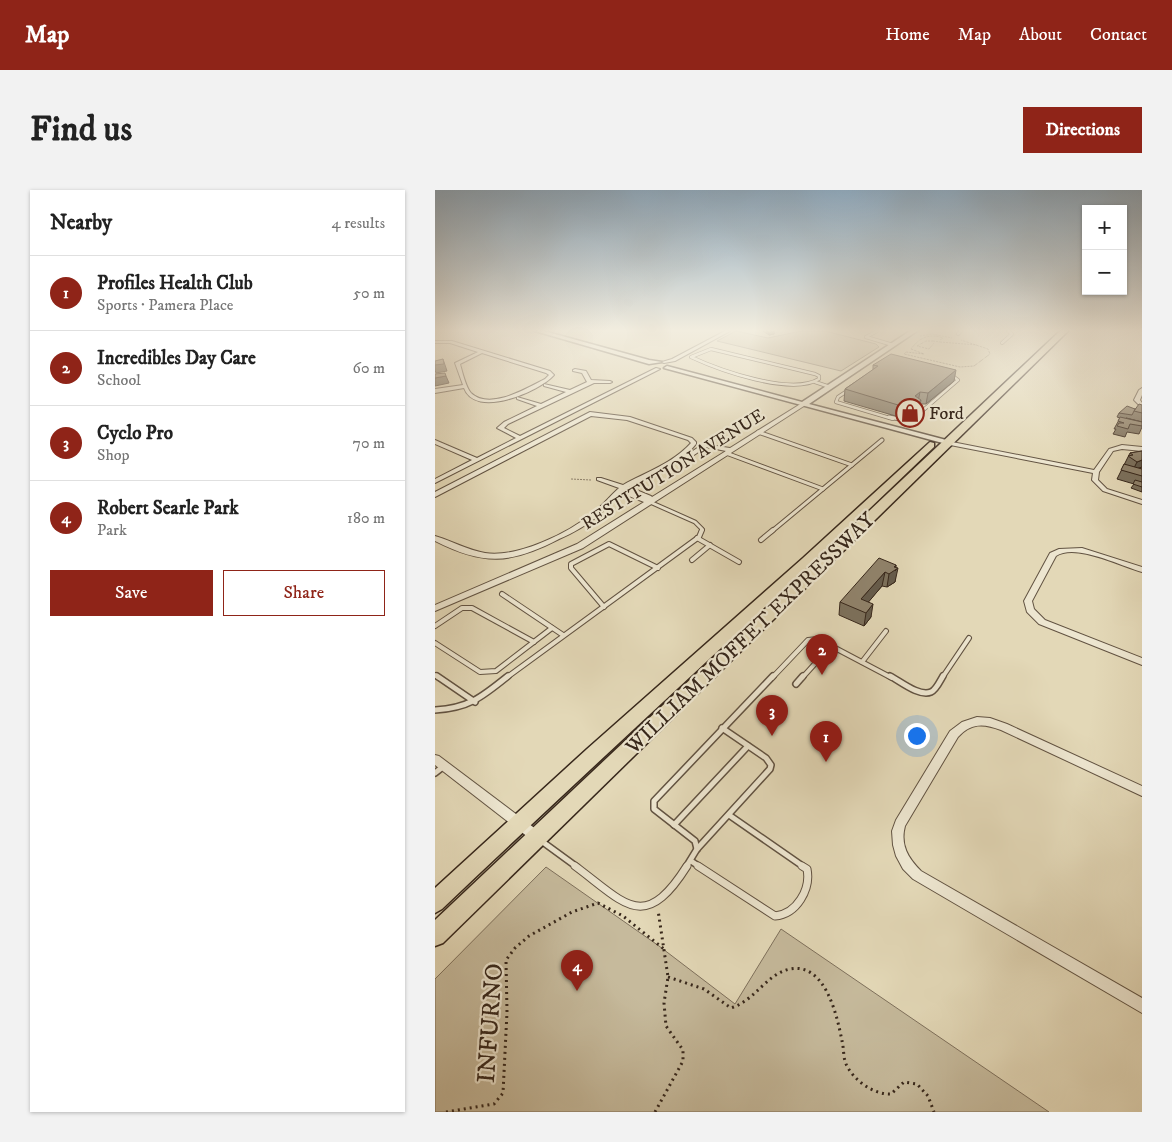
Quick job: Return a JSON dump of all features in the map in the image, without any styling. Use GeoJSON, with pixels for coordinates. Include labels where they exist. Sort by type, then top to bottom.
{"type":"FeatureCollection","features":[{"type":"Feature","properties":{"kind":"main road","name":"WILLIAM MOFFET EXPRESSWAY"},"geometry":{"type":"LineString","coordinates":[[435,935],[1012,374]]}},
{"type":"Feature","properties":{"kind":"main road","name":"WILLIAM MOFFET EXPRESSWAY"},"geometry":{"type":"LineString","coordinates":[[442,892],[520,824],[593,754],[1016,374]]}},
{"type":"Feature","properties":{"kind":"street"},"geometry":{"type":"LineString","coordinates":[[462,374],[465,386],[471,396],[492,402],[505,398],[551,376],[550,374]]}},
{"type":"Feature","properties":{"kind":"street"},"geometry":{"type":"LineString","coordinates":[[585,374],[590,383]]}},
{"type":"Feature","properties":{"kind":"street"},"geometry":{"type":"LineString","coordinates":[[435,481],[644,374]]}},
{"type":"Feature","properties":{"kind":"street"},"geometry":{"type":"LineString","coordinates":[[695,374],[942,442],[1096,472]]}},
{"type":"Feature","properties":{"kind":"street","name":"RESTITUTION AVENUE"},"geometry":{"type":"LineString","coordinates":[[435,608],[580,546],[804,404],[848,374]]}},
{"type":"Feature","properties":{"kind":"street"},"geometry":{"type":"LineString","coordinates":[[520,438],[500,428],[590,383],[600,380],[609,382]]}},
{"type":"Feature","properties":{"kind":"street"},"geometry":{"type":"LineString","coordinates":[[547,384],[570,392]]}},
{"type":"Feature","properties":{"kind":"street"},"geometry":{"type":"LineString","coordinates":[[435,391],[465,386]]}},
{"type":"Feature","properties":{"kind":"street"},"geometry":{"type":"LineString","coordinates":[[1142,390],[1137,400],[1142,406]]}},
{"type":"Feature","properties":{"kind":"street"},"geometry":{"type":"LineString","coordinates":[[519,398],[542,406]]}},
{"type":"Feature","properties":{"kind":"street"},"geometry":{"type":"LineString","coordinates":[[435,495],[590,414],[628,418],[690,439],[694,443],[678,458],[622,489],[596,514],[567,533],[511,555],[502,557],[478,554],[459,549],[435,538]]}},
{"type":"Feature","properties":{"kind":"street"},"geometry":{"type":"LineString","coordinates":[[435,442],[477,460]]}},
{"type":"Feature","properties":{"kind":"street"},"geometry":{"type":"LineString","coordinates":[[666,472],[701,446],[728,452]]}},
{"type":"Feature","properties":{"kind":"street"},"geometry":{"type":"LineString","coordinates":[[1142,449],[1127,447],[1114,449],[1108,453],[1096,472],[1096,482],[1105,490],[1142,502]]}},
{"type":"Feature","properties":{"kind":"street"},"geometry":{"type":"LineString","coordinates":[[599,479],[622,489],[628,495],[650,502]]}},
{"type":"Feature","properties":{"kind":"street"},"geometry":{"type":"LineString","coordinates":[[1142,570],[1087,552],[1067,549],[1053,555],[1030,596],[1028,605],[1033,614],[1049,626],[1142,662]]}},
{"type":"Feature","properties":{"kind":"street"},"geometry":{"type":"LineString","coordinates":[[1142,791],[1004,727],[984,721],[972,721],[960,727],[954,734],[898,831],[899,847],[904,862],[917,875],[1142,1006]]}},
{"type":"Feature","properties":{"kind":"street"},"geometry":{"type":"LineString","coordinates":[[438,766],[537,837]]}},
{"type":"Feature","properties":{"kind":"lane"},"geometry":{"type":"LineString","coordinates":[[745,374],[782,384],[815,382],[829,386]]}},
{"type":"Feature","properties":{"kind":"lane"},"geometry":{"type":"LineString","coordinates":[[815,374],[819,377],[815,382]]}},
{"type":"Feature","properties":{"kind":"lane"},"geometry":{"type":"LineString","coordinates":[[874,374],[836,400],[840,404],[909,421],[957,381],[957,378],[941,374]]}},
{"type":"Feature","properties":{"kind":"lane"},"geometry":{"type":"LineString","coordinates":[[758,432],[852,465]]}},
{"type":"Feature","properties":{"kind":"lane"},"geometry":{"type":"LineString","coordinates":[[761,540],[882,440]]}},
{"type":"Feature","properties":{"kind":"lane"},"geometry":{"type":"LineString","coordinates":[[728,452],[823,489]]}},
{"type":"Feature","properties":{"kind":"lane"},"geometry":{"type":"LineString","coordinates":[[435,710],[455,709],[475,702],[563,635],[604,608],[658,568],[701,533],[700,525],[650,502]]}},
{"type":"Feature","properties":{"kind":"lane"},"geometry":{"type":"LineString","coordinates":[[697,538],[739,562]]}},
{"type":"Feature","properties":{"kind":"lane"},"geometry":{"type":"LineString","coordinates":[[604,608],[571,568],[571,564],[609,544],[658,568]]}},
{"type":"Feature","properties":{"kind":"lane"},"geometry":{"type":"LineString","coordinates":[[692,560],[710,545]]}},
{"type":"Feature","properties":{"kind":"lane"},"geometry":{"type":"LineString","coordinates":[[502,594],[563,635]]}},
{"type":"Feature","properties":{"kind":"lane"},"geometry":{"type":"LineString","coordinates":[[435,626],[462,608],[472,608],[534,642]]}},
{"type":"Feature","properties":{"kind":"lane"},"geometry":{"type":"LineString","coordinates":[[435,643],[481,672],[488,674],[496,671],[552,628]]}},
{"type":"Feature","properties":{"kind":"lane"},"geometry":{"type":"LineString","coordinates":[[863,662],[886,631]]}},
{"type":"Feature","properties":{"kind":"lane"},"geometry":{"type":"LineString","coordinates":[[697,849],[695,841],[654,809],[654,801],[808,640],[814,638],[918,691],[929,693],[933,691],[969,638]]}},
{"type":"Feature","properties":{"kind":"lane"},"geometry":{"type":"LineString","coordinates":[[796,684],[831,646]]}},
{"type":"Feature","properties":{"kind":"lane"},"geometry":{"type":"LineString","coordinates":[[435,675],[475,702]]}},
{"type":"Feature","properties":{"kind":"lane"},"geometry":{"type":"LineString","coordinates":[[537,837],[625,903],[642,908],[657,903],[676,883],[697,849],[768,773],[771,765],[722,728]]}},
{"type":"Feature","properties":{"kind":"lane"},"geometry":{"type":"LineString","coordinates":[[674,825],[748,746]]}},
{"type":"Feature","properties":{"kind":"lane"},"geometry":{"type":"LineString","coordinates":[[691,861],[775,916],[780,917],[791,912],[809,881],[807,868],[729,815]]}},
{"type":"Feature","properties":{"kind":"path"},"geometry":{"type":"LineString","coordinates":[[571,479],[589,481],[599,479]]}},
{"type":"Feature","properties":{"kind":"path","name":"INFURNO"},"geometry":{"type":"LineString","coordinates":[[446,1112],[478,1106],[487,1108],[497,1103],[503,1093],[507,1012],[505,964],[507,957],[525,938],[569,913],[596,903],[605,905],[620,915],[664,949]]}},
{"type":"Feature","properties":{"kind":"path"},"geometry":{"type":"LineString","coordinates":[[655,1112],[683,1061],[683,1050],[666,1026],[664,1003],[668,977],[657,903]]}},
{"type":"Feature","properties":{"kind":"path"},"geometry":{"type":"LineString","coordinates":[[668,977],[704,989],[731,1008],[740,1007],[749,1001],[761,987],[787,968],[807,968],[819,980],[827,994],[842,1038],[847,1065],[853,1073],[872,1090],[881,1094],[891,1094],[900,1084],[907,1081],[916,1084],[927,1092],[934,1112]]}},
{"type":"Feature","properties":{"kind":"shaded area"},"geometry":{"type":"Polygon","coordinates":[[[546,867],[659,946],[735,1004],[781,929],[1049,1112],[435,1112],[435,979],[546,867]]]}},
{"type":"Feature","properties":{"kind":"building"},"geometry":{"type":"Polygon","coordinates":[[[435,374],[445,374],[446,376],[435,378],[435,374]]]}},
{"type":"Feature","properties":{"kind":"building"},"geometry":{"type":"Polygon","coordinates":[[[866,374],[951,374],[928,393],[920,392],[915,396],[921,400],[913,407],[908,408],[845,389],[866,374]]]}},
{"type":"Feature","properties":{"kind":"building"},"geometry":{"type":"Polygon","coordinates":[[[1139,404],[1142,405],[1142,413],[1134,411],[1139,404]]]}},
{"type":"Feature","properties":{"kind":"building"},"geometry":{"type":"Polygon","coordinates":[[[1127,406],[1135,409],[1132,415],[1119,413],[1127,406]]]}},
{"type":"Feature","properties":{"kind":"building"},"geometry":{"type":"Polygon","coordinates":[[[1120,417],[1142,422],[1142,426],[1130,424],[1128,429],[1117,426],[1119,423],[1124,423],[1118,421],[1120,417]]]}},
{"type":"Feature","properties":{"kind":"building"},"geometry":{"type":"Polygon","coordinates":[[[1142,451],[1142,460],[1137,462],[1128,456],[1133,455],[1130,453],[1142,451]]]}},
{"type":"Feature","properties":{"kind":"building"},"geometry":{"type":"Polygon","coordinates":[[[1124,464],[1142,469],[1142,476],[1121,470],[1124,464]]]}},
{"type":"Feature","properties":{"kind":"building"},"geometry":{"type":"Polygon","coordinates":[[[1135,480],[1142,482],[1142,487],[1133,484],[1135,480]]]}},
{"type":"Feature","properties":{"kind":"building"},"geometry":{"type":"Polygon","coordinates":[[[879,558],[896,565],[894,567],[898,568],[889,574],[885,572],[861,599],[873,604],[866,613],[840,602],[879,558]]]}},
{"type":"Feature","properties":{"kind":"place","name":"Ford"},"geometry":{"type":"Point","coordinates":[910,413]}},
{"type":"Feature","properties":{"kind":"place","name":"Incredibles Day Care"},"geometry":{"type":"Point","coordinates":[822,675]}},
{"type":"Feature","properties":{"kind":"place","name":"Cyclo Pro"},"geometry":{"type":"Point","coordinates":[772,736]}},
{"type":"Feature","properties":{"kind":"place","name":"Profiles Health Club"},"geometry":{"type":"Point","coordinates":[826,762]}},
{"type":"Feature","properties":{"kind":"place","name":"Robert Searle Park"},"geometry":{"type":"Point","coordinates":[577,991]}}]}
